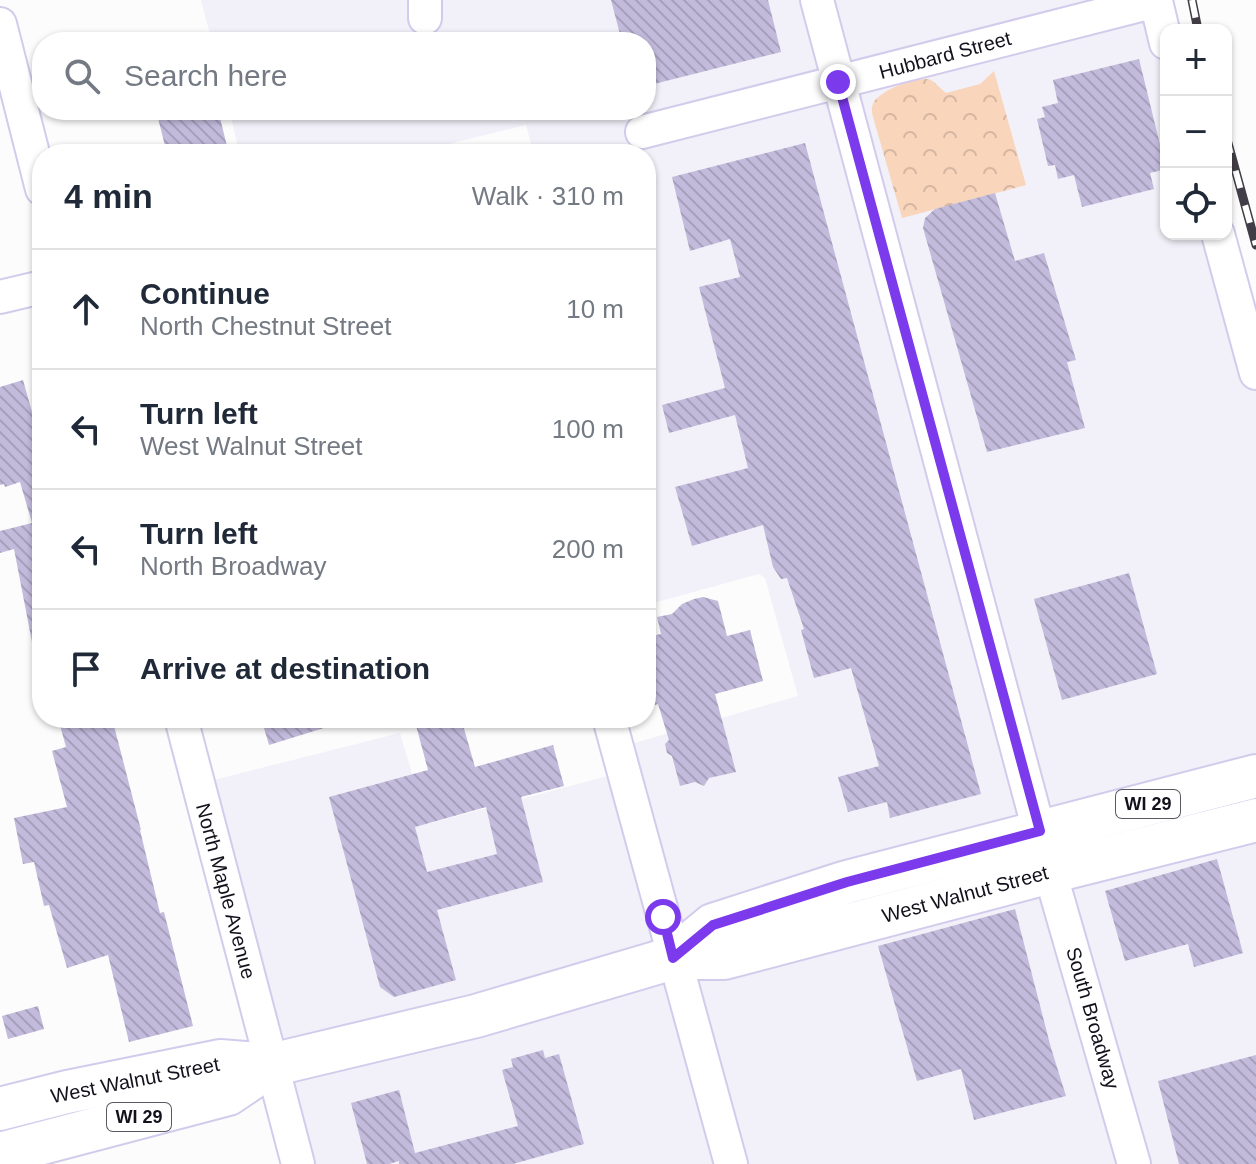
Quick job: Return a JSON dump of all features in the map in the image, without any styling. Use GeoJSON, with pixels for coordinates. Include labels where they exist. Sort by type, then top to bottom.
{"type":"FeatureCollection","features":[{"type":"Feature","properties":{"kind":"main road","name":"West Walnut Street"},"geometry":{"type":"LineString","coordinates":[[673,958],[713,925],[847,882],[1256,776]]}},
{"type":"Feature","properties":{"kind":"main road","name":"West Walnut Street"},"geometry":{"type":"LineString","coordinates":[[0,1109],[220,1061],[271,1065],[476,1016],[673,958],[724,958],[1256,820]]}},
{"type":"Feature","properties":{"kind":"main road","name":"West Walnut Street"},"geometry":{"type":"LineString","coordinates":[[0,1154],[228,1094],[271,1065]]}},
{"type":"Feature","properties":{"kind":"street","name":"South Broadway"},"geometry":{"type":"LineString","coordinates":[[817,0],[1050,872],[1134,1164]]}},
{"type":"Feature","properties":{"kind":"street","name":"Hubbard Street"},"geometry":{"type":"LineString","coordinates":[[642,132],[1156,1]]}},
{"type":"Feature","properties":{"kind":"street"},"geometry":{"type":"LineString","coordinates":[[1156,1],[1161,24]]}},
{"type":"Feature","properties":{"kind":"street"},"geometry":{"type":"LineString","coordinates":[[0,24],[32,150]]}},
{"type":"Feature","properties":{"kind":"street"},"geometry":{"type":"LineString","coordinates":[[1220,240],[1256,373]]}},
{"type":"Feature","properties":{"kind":"street"},"geometry":{"type":"LineString","coordinates":[[0,297],[32,289]]}},
{"type":"Feature","properties":{"kind":"street","name":"North Maple Avenue"},"geometry":{"type":"LineString","coordinates":[[184,728],[298,1164]]}},
{"type":"Feature","properties":{"kind":"street"},"geometry":{"type":"LineString","coordinates":[[612,728],[731,1164]]}},
{"type":"Feature","properties":{"kind":"shaded area"},"geometry":{"type":"Polygon","coordinates":[[[201,0],[1138,0],[1160,34],[1160,240],[1220,240],[1256,373],[1256,1164],[298,1164],[198,784],[400,733],[427,824],[623,772],[617,748],[798,696],[765,578],[759,574],[656,602],[656,144],[531,144],[526,125],[448,144],[238,144],[232,120],[656,120],[656,32],[209,32],[201,0]]]}},
{"type":"Feature","properties":{"kind":"green space"},"geometry":{"type":"Polygon","coordinates":[[[994,71],[1026,185],[902,218],[873,117],[876,99],[890,89],[925,79],[931,80],[946,93],[980,84],[994,71]]]}},
{"type":"Feature","properties":{"kind":"building"},"geometry":{"type":"Polygon","coordinates":[[[611,0],[768,0],[781,52],[656,83],[656,32],[619,32],[611,0]]]}},
{"type":"Feature","properties":{"kind":"building"},"geometry":{"type":"Polygon","coordinates":[[[1139,59],[1160,145],[1160,170],[1150,173],[1154,189],[1082,207],[1074,175],[1058,179],[1055,165],[1048,166],[1037,119],[1045,117],[1042,107],[1058,103],[1053,80],[1139,59]]]}},
{"type":"Feature","properties":{"kind":"building"},"geometry":{"type":"Polygon","coordinates":[[[158,120],[220,120],[226,144],[164,144],[158,120]]]}},
{"type":"Feature","properties":{"kind":"building"},"geometry":{"type":"Polygon","coordinates":[[[805,143],[981,794],[890,818],[887,802],[848,812],[838,777],[879,766],[851,668],[814,678],[801,630],[804,629],[787,578],[781,579],[773,567],[763,525],[692,546],[675,487],[748,468],[735,415],[669,433],[662,405],[725,388],[699,287],[740,277],[730,239],[690,251],[672,177],[805,143]]]}},
{"type":"Feature","properties":{"kind":"building"},"geometry":{"type":"Polygon","coordinates":[[[995,193],[1015,261],[1044,253],[1076,360],[1067,362],[1085,428],[987,452],[923,228],[925,218],[935,209],[995,193]]]}},
{"type":"Feature","properties":{"kind":"building"},"geometry":{"type":"Polygon","coordinates":[[[23,380],[32,412],[32,523],[20,482],[5,487],[4,484],[0,485],[0,387],[23,380]]]}},
{"type":"Feature","properties":{"kind":"building"},"geometry":{"type":"Polygon","coordinates":[[[32,523],[32,642],[14,549],[0,553],[0,531],[32,523]]]}},
{"type":"Feature","properties":{"kind":"building"},"geometry":{"type":"Polygon","coordinates":[[[1129,573],[1157,674],[1062,700],[1034,599],[1129,573]]]}},
{"type":"Feature","properties":{"kind":"building"},"geometry":{"type":"Polygon","coordinates":[[[703,597],[718,601],[727,636],[750,630],[763,681],[715,694],[736,772],[709,778],[704,786],[695,782],[680,786],[672,756],[667,753],[665,744],[669,740],[656,705],[656,635],[661,634],[657,617],[672,614],[682,604],[703,597]]]}},
{"type":"Feature","properties":{"kind":"building"},"geometry":{"type":"Polygon","coordinates":[[[61,728],[115,728],[160,913],[164,912],[193,1026],[129,1042],[108,955],[67,968],[49,905],[44,906],[34,862],[23,864],[14,818],[67,807],[52,751],[66,747],[61,728]]]}},
{"type":"Feature","properties":{"kind":"building"},"geometry":{"type":"Polygon","coordinates":[[[264,728],[324,728],[269,745],[264,728]]]}},
{"type":"Feature","properties":{"kind":"building"},"geometry":{"type":"Polygon","coordinates":[[[417,728],[464,728],[475,767],[553,745],[564,786],[521,797],[543,882],[437,910],[456,980],[394,997],[380,987],[329,797],[428,770],[417,728]],[[486,807],[415,827],[427,872],[497,854],[486,807]]]}},
{"type":"Feature","properties":{"kind":"building"},"geometry":{"type":"Polygon","coordinates":[[[1217,859],[1243,953],[1194,967],[1188,944],[1125,961],[1105,891],[1217,859]]]}},
{"type":"Feature","properties":{"kind":"building"},"geometry":{"type":"Polygon","coordinates":[[[1015,909],[1066,1096],[974,1120],[961,1069],[917,1081],[878,946],[1015,909]]]}},
{"type":"Feature","properties":{"kind":"building"},"geometry":{"type":"Polygon","coordinates":[[[38,1006],[44,1029],[8,1039],[2,1016],[38,1006]]]}},
{"type":"Feature","properties":{"kind":"building"},"geometry":{"type":"Polygon","coordinates":[[[543,1050],[545,1058],[559,1054],[584,1144],[513,1164],[399,1164],[399,1161],[367,1164],[351,1103],[399,1090],[415,1153],[518,1126],[502,1070],[513,1067],[511,1059],[543,1050]]]}},
{"type":"Feature","properties":{"kind":"building"},"geometry":{"type":"Polygon","coordinates":[[[1256,1055],[1256,1164],[1179,1164],[1158,1081],[1256,1055]]]}},
{"type":"Feature","properties":{"kind":"railway"},"geometry":{"type":"LineString","coordinates":[[1192,0],[1197,24]]}},
{"type":"Feature","properties":{"kind":"railway"},"geometry":{"type":"LineString","coordinates":[[1232,158],[1256,245]]}},
{"type":"Feature","properties":{"kind":"route"},"geometry":{"type":"LineString","coordinates":[[663,917],[673,958],[713,925],[847,882],[1040,831],[838,82]]}}]}
